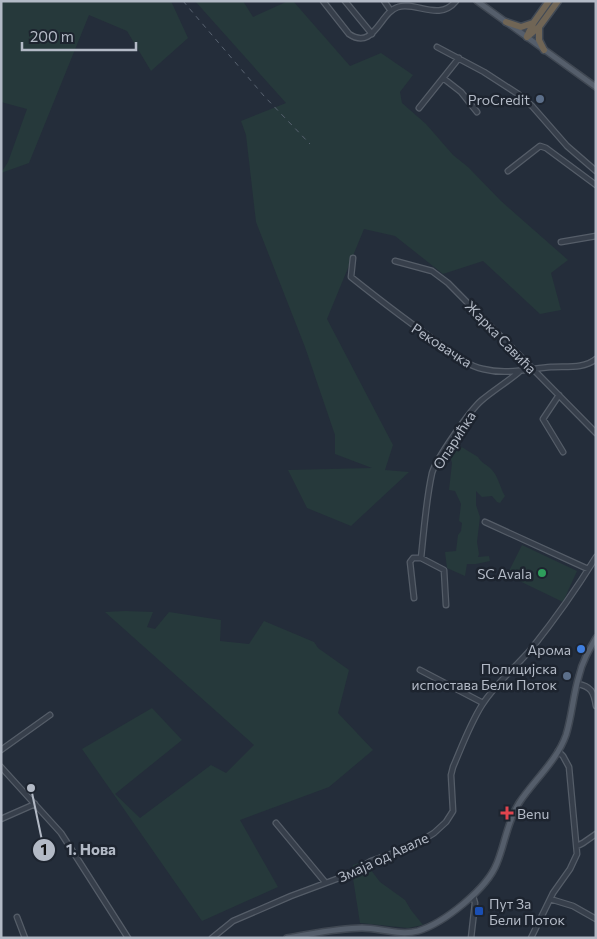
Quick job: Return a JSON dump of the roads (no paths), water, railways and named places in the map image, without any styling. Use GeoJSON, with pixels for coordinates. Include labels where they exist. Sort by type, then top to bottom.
{"type":"FeatureCollection","features":[{"type":"Feature","properties":{"kind":"highway"},"geometry":{"type":"LineString","coordinates":[[527,37],[549,1]]}},
{"type":"Feature","properties":{"kind":"highway"},"geometry":{"type":"LineString","coordinates":[[506,22],[521,27],[536,24],[558,1]]}},
{"type":"Feature","properties":{"kind":"highway"},"geometry":{"type":"LineString","coordinates":[[536,24],[539,40],[544,50]]}},
{"type":"Feature","properties":{"kind":"main road"},"geometry":{"type":"LineString","coordinates":[[477,1],[596,87]]}},
{"type":"Feature","properties":{"kind":"main road"},"geometry":{"type":"LineString","coordinates":[[287,938],[359,928],[405,932],[417,931],[436,923],[473,896],[486,882],[495,868],[509,824],[518,804],[558,751],[567,730],[583,663],[596,638]]}},
{"type":"Feature","properties":{"kind":"street"},"geometry":{"type":"LineString","coordinates":[[323,1],[350,35],[355,37],[365,37],[372,34],[391,11],[402,6],[435,11],[452,6],[456,1]]}},
{"type":"Feature","properties":{"kind":"street"},"geometry":{"type":"LineString","coordinates":[[346,1],[372,34]]}},
{"type":"Feature","properties":{"kind":"street"},"geometry":{"type":"LineString","coordinates":[[384,1],[391,11]]}},
{"type":"Feature","properties":{"kind":"street"},"geometry":{"type":"LineString","coordinates":[[437,47],[501,82],[524,99],[567,146],[596,171]]}},
{"type":"Feature","properties":{"kind":"street"},"geometry":{"type":"LineString","coordinates":[[419,108],[459,58]]}},
{"type":"Feature","properties":{"kind":"street"},"geometry":{"type":"LineString","coordinates":[[443,78],[461,92],[478,112]]}},
{"type":"Feature","properties":{"kind":"street"},"geometry":{"type":"LineString","coordinates":[[508,172],[540,146],[546,148],[596,186]]}},
{"type":"Feature","properties":{"kind":"street"},"geometry":{"type":"LineString","coordinates":[[560,242],[596,236]]}},
{"type":"Feature","properties":{"kind":"street","name":"Рековачка"},"geometry":{"type":"LineString","coordinates":[[353,258],[351,277],[397,314],[473,366],[483,370],[519,372],[585,365],[596,359]]}},
{"type":"Feature","properties":{"kind":"street","name":"Жарка Савића"},"geometry":{"type":"LineString","coordinates":[[395,261],[438,275],[448,283],[596,433]]}},
{"type":"Feature","properties":{"kind":"street","name":"Опарићка"},"geometry":{"type":"LineString","coordinates":[[414,598],[410,562],[413,558],[421,558],[431,481],[437,463],[479,403],[519,372]]}},
{"type":"Feature","properties":{"kind":"street"},"geometry":{"type":"LineString","coordinates":[[559,395],[543,419],[562,452]]}},
{"type":"Feature","properties":{"kind":"street"},"geometry":{"type":"LineString","coordinates":[[485,522],[588,569]]}},
{"type":"Feature","properties":{"kind":"street","name":"Змаја од Авале"},"geometry":{"type":"LineString","coordinates":[[212,938],[233,921],[325,882],[350,874],[378,858],[413,846],[434,833],[446,822],[451,815],[453,806],[451,775],[472,723],[483,703],[498,683],[531,649],[596,557]]}},
{"type":"Feature","properties":{"kind":"street"},"geometry":{"type":"LineString","coordinates":[[421,558],[444,570],[446,605]]}},
{"type":"Feature","properties":{"kind":"street"},"geometry":{"type":"LineString","coordinates":[[420,670],[483,703]]}},
{"type":"Feature","properties":{"kind":"street"},"geometry":{"type":"LineString","coordinates":[[577,684],[587,686],[592,690],[596,706]]}},
{"type":"Feature","properties":{"kind":"street"},"geometry":{"type":"LineString","coordinates":[[1,750],[50,715]]}},
{"type":"Feature","properties":{"kind":"street"},"geometry":{"type":"LineString","coordinates":[[531,938],[550,898],[575,861],[577,854],[569,767],[564,757],[558,751]]}},
{"type":"Feature","properties":{"kind":"street"},"geometry":{"type":"LineString","coordinates":[[1,767],[69,844],[128,938]]}},
{"type":"Feature","properties":{"kind":"street"},"geometry":{"type":"LineString","coordinates":[[1,819],[35,804]]}},
{"type":"Feature","properties":{"kind":"street"},"geometry":{"type":"LineString","coordinates":[[276,822],[325,882]]}},
{"type":"Feature","properties":{"kind":"street"},"geometry":{"type":"LineString","coordinates":[[577,846],[596,834]]}},
{"type":"Feature","properties":{"kind":"street"},"geometry":{"type":"LineString","coordinates":[[471,938],[476,903],[473,896]]}},
{"type":"Feature","properties":{"kind":"street"},"geometry":{"type":"LineString","coordinates":[[550,898],[573,906],[596,918]]}},
{"type":"Feature","properties":{"kind":"street"},"geometry":{"type":"LineString","coordinates":[[17,916],[25,938]]}},
{"type":"Feature","properties":{"kind":"railway"},"geometry":{"type":"LineString","coordinates":[[183,1],[264,96],[310,144]]}},
{"type":"Feature","properties":{"kind":"place","name":"ProCredit"},"geometry":{"type":"Point","coordinates":[540,99]}},
{"type":"Feature","properties":{"kind":"place","name":"SC Avala"},"geometry":{"type":"Point","coordinates":[542,573]}},
{"type":"Feature","properties":{"kind":"place","name":"Арома"},"geometry":{"type":"Point","coordinates":[581,649]}},
{"type":"Feature","properties":{"kind":"place","name":"Полицијска испостава Бели Поток"},"geometry":{"type":"Point","coordinates":[567,676]}},
{"type":"Feature","properties":{"kind":"place","name":"1. Нова"},"geometry":{"type":"Point","coordinates":[31,788]}},
{"type":"Feature","properties":{"kind":"place","name":"Benu"},"geometry":{"type":"Point","coordinates":[507,813]}},
{"type":"Feature","properties":{"kind":"place","name":"Пут За Бели Поток"},"geometry":{"type":"Point","coordinates":[479,911]}}]}
